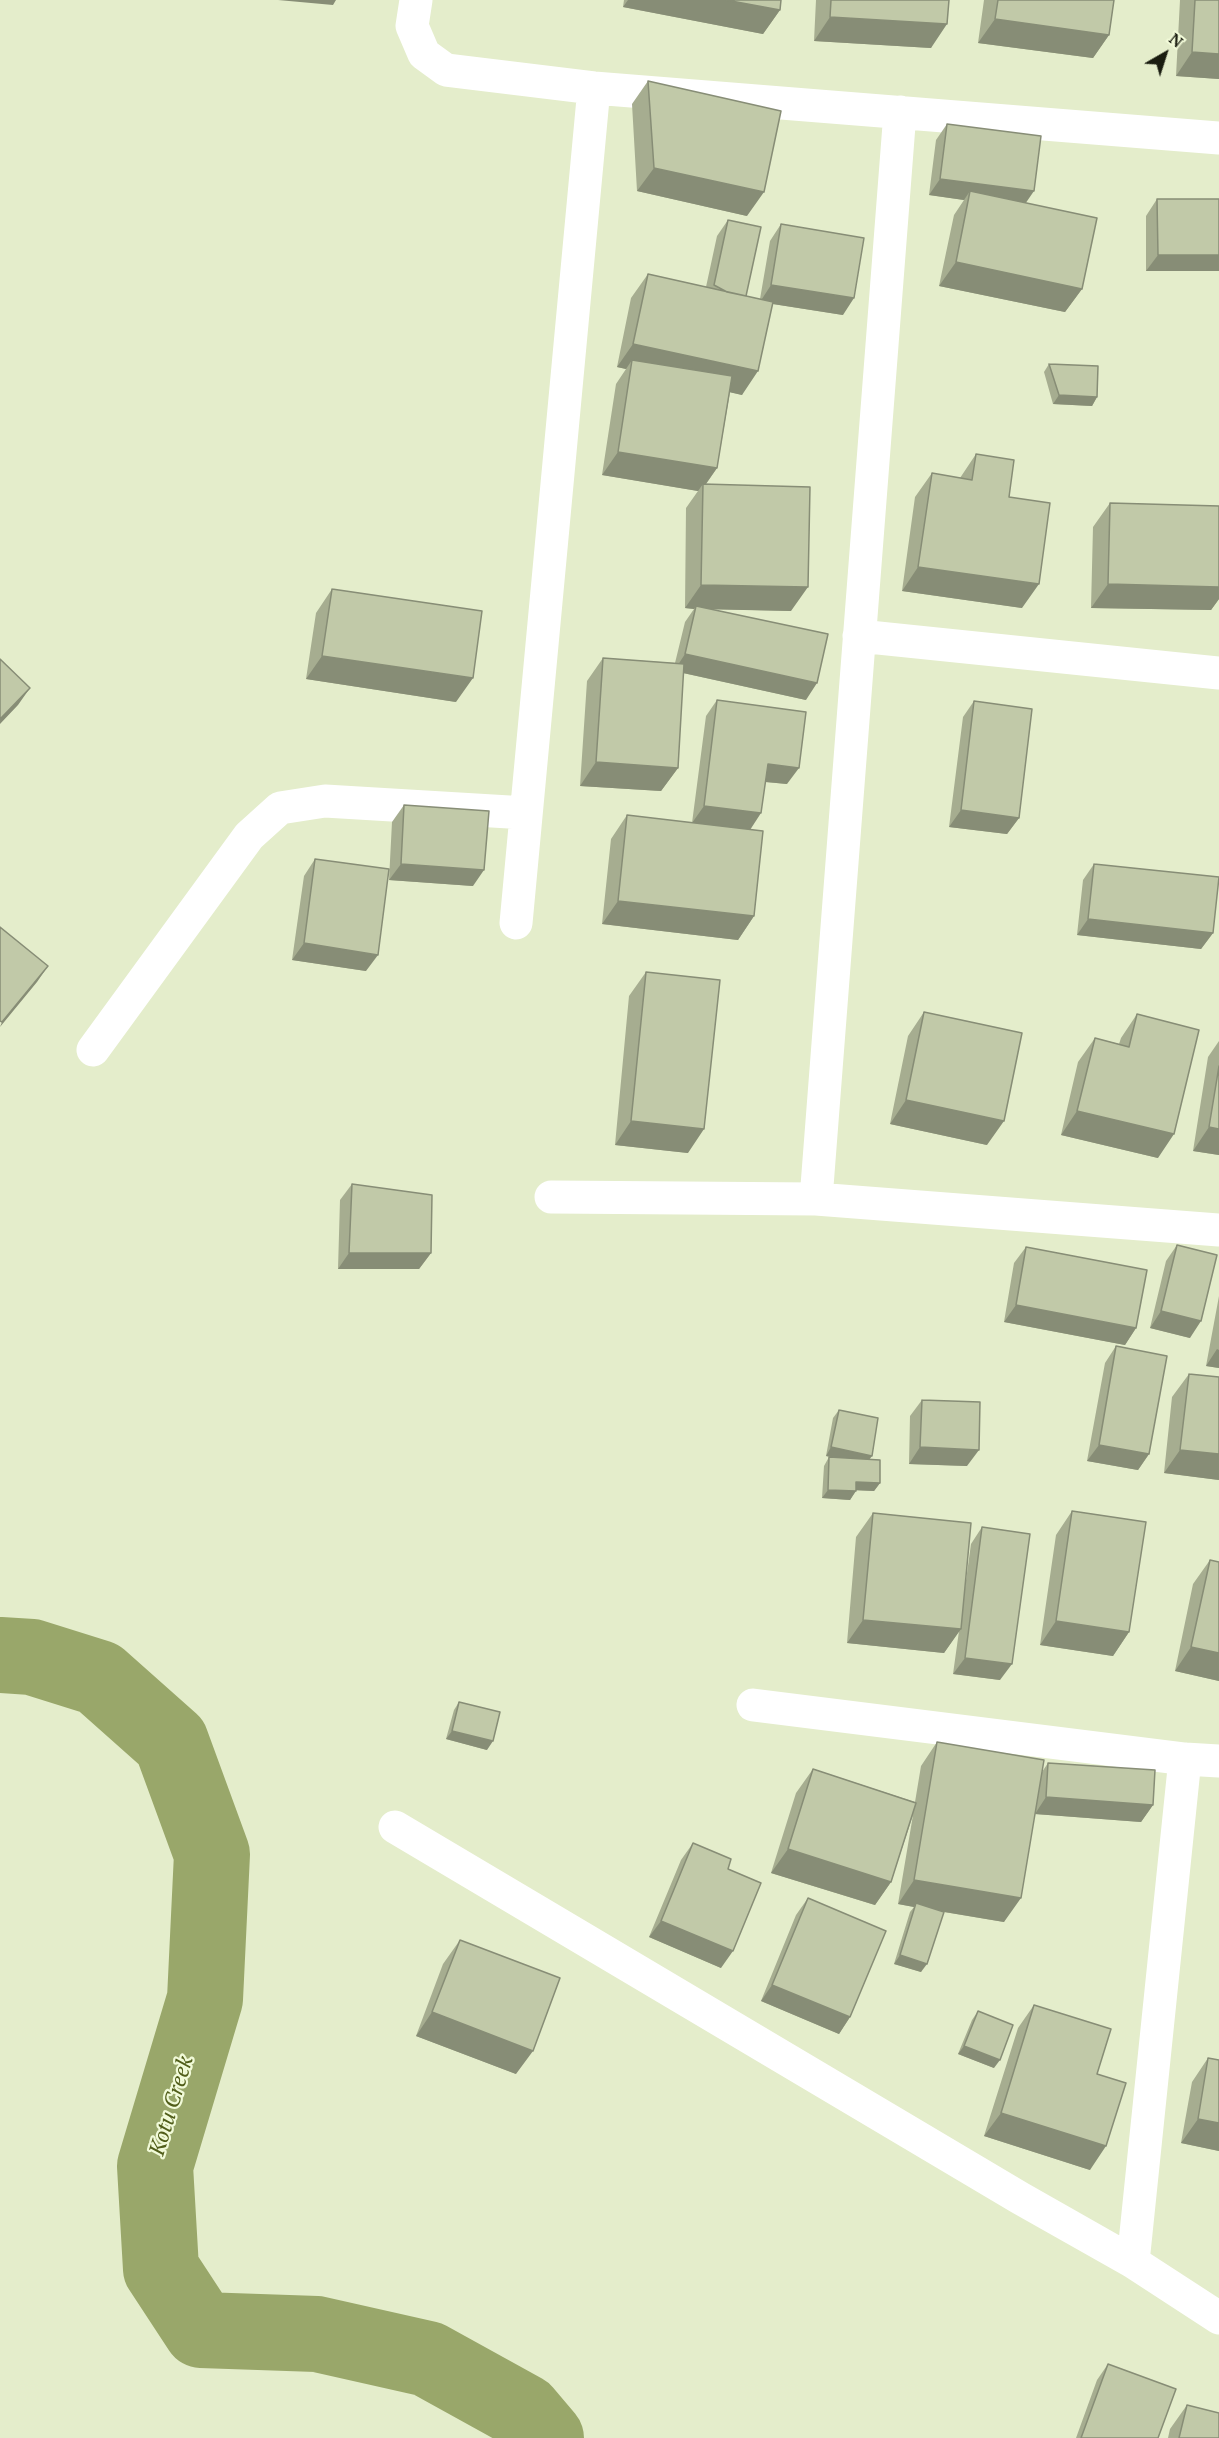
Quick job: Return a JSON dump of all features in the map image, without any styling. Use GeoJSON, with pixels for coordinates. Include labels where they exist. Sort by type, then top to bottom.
{"type":"FeatureCollection","features":[{"type":"Feature","properties":{"kind":"street"},"geometry":{"type":"LineString","coordinates":[[416,0],[412,26],[424,54],[446,70],[594,88],[1219,138]]}},
{"type":"Feature","properties":{"kind":"street"},"geometry":{"type":"LineString","coordinates":[[516,923],[594,88]]}},
{"type":"Feature","properties":{"kind":"street"},"geometry":{"type":"LineString","coordinates":[[816,1199],[900,112]]}},
{"type":"Feature","properties":{"kind":"street"},"geometry":{"type":"LineString","coordinates":[[859,636],[1219,673]]}},
{"type":"Feature","properties":{"kind":"street"},"geometry":{"type":"LineString","coordinates":[[93,1050],[249,836],[280,808],[325,801],[526,813]]}},
{"type":"Feature","properties":{"kind":"street"},"geometry":{"type":"LineString","coordinates":[[551,1197],[816,1199],[1219,1230]]}},
{"type":"Feature","properties":{"kind":"street"},"geometry":{"type":"LineString","coordinates":[[753,1705],[1185,1759],[1219,1761]]}},
{"type":"Feature","properties":{"kind":"street"},"geometry":{"type":"LineString","coordinates":[[1132,2262],[1185,1759]]}},
{"type":"Feature","properties":{"kind":"street"},"geometry":{"type":"LineString","coordinates":[[395,1827],[1132,2262],[1219,2318]]}},
{"type":"Feature","properties":{"kind":"building"},"geometry":{"type":"Polygon","coordinates":[[[726,0],[781,0],[780,10],[726,0]]]}},
{"type":"Feature","properties":{"kind":"building"},"geometry":{"type":"Polygon","coordinates":[[[831,0],[949,0],[947,24],[830,17],[831,0]]]}},
{"type":"Feature","properties":{"kind":"building"},"geometry":{"type":"Polygon","coordinates":[[[998,0],[1114,0],[1109,35],[995,19],[998,0]]]}},
{"type":"Feature","properties":{"kind":"building"},"geometry":{"type":"Polygon","coordinates":[[[1195,0],[1219,0],[1219,54],[1192,52],[1195,0]]]}},
{"type":"Feature","properties":{"kind":"building"},"geometry":{"type":"Polygon","coordinates":[[[648,81],[781,111],[764,192],[654,168],[648,81]]]}},
{"type":"Feature","properties":{"kind":"building"},"geometry":{"type":"Polygon","coordinates":[[[947,124],[1041,136],[1034,191],[940,179],[947,124]]]}},
{"type":"Feature","properties":{"kind":"building"},"geometry":{"type":"Polygon","coordinates":[[[970,191],[1097,218],[1082,289],[956,262],[970,191]]]}},
{"type":"Feature","properties":{"kind":"building"},"geometry":{"type":"Polygon","coordinates":[[[1157,199],[1219,199],[1219,255],[1158,255],[1157,199]]]}},
{"type":"Feature","properties":{"kind":"building"},"geometry":{"type":"Polygon","coordinates":[[[728,220],[761,227],[746,296],[727,292],[714,285],[728,220]]]}},
{"type":"Feature","properties":{"kind":"building"},"geometry":{"type":"Polygon","coordinates":[[[781,224],[864,238],[854,298],[771,285],[781,224]]]}},
{"type":"Feature","properties":{"kind":"building"},"geometry":{"type":"Polygon","coordinates":[[[648,274],[773,302],[758,371],[633,344],[648,274]]]}},
{"type":"Feature","properties":{"kind":"building"},"geometry":{"type":"Polygon","coordinates":[[[632,360],[732,376],[717,468],[618,452],[632,360]]]}},
{"type":"Feature","properties":{"kind":"building"},"geometry":{"type":"Polygon","coordinates":[[[1049,364],[1098,366],[1097,397],[1059,395],[1049,364]]]}},
{"type":"Feature","properties":{"kind":"building"},"geometry":{"type":"Polygon","coordinates":[[[976,454],[1014,460],[1009,497],[1050,503],[1039,584],[918,567],[932,473],[972,480],[976,454]]]}},
{"type":"Feature","properties":{"kind":"building"},"geometry":{"type":"Polygon","coordinates":[[[703,484],[810,487],[808,587],[701,585],[703,484]]]}},
{"type":"Feature","properties":{"kind":"building"},"geometry":{"type":"Polygon","coordinates":[[[1110,503],[1219,506],[1219,587],[1108,584],[1110,503]]]}},
{"type":"Feature","properties":{"kind":"building"},"geometry":{"type":"Polygon","coordinates":[[[332,589],[482,611],[473,678],[322,656],[332,589]]]}},
{"type":"Feature","properties":{"kind":"building"},"geometry":{"type":"Polygon","coordinates":[[[696,606],[828,634],[817,683],[685,654],[696,606]]]}},
{"type":"Feature","properties":{"kind":"building"},"geometry":{"type":"Polygon","coordinates":[[[603,658],[684,664],[678,768],[596,762],[603,658]]]}},
{"type":"Feature","properties":{"kind":"building"},"geometry":{"type":"Polygon","coordinates":[[[0,659],[30,688],[0,719],[0,659]]]}},
{"type":"Feature","properties":{"kind":"building"},"geometry":{"type":"Polygon","coordinates":[[[717,700],[806,712],[799,768],[768,764],[761,813],[704,806],[717,700]]]}},
{"type":"Feature","properties":{"kind":"building"},"geometry":{"type":"Polygon","coordinates":[[[974,701],[1032,709],[1019,818],[961,810],[974,701]]]}},
{"type":"Feature","properties":{"kind":"building"},"geometry":{"type":"Polygon","coordinates":[[[404,805],[489,811],[484,870],[401,864],[404,805]]]}},
{"type":"Feature","properties":{"kind":"building"},"geometry":{"type":"Polygon","coordinates":[[[627,815],[763,831],[754,916],[618,901],[627,815]]]}},
{"type":"Feature","properties":{"kind":"building"},"geometry":{"type":"Polygon","coordinates":[[[315,859],[389,869],[378,955],[304,943],[315,859]]]}},
{"type":"Feature","properties":{"kind":"building"},"geometry":{"type":"Polygon","coordinates":[[[1094,864],[1219,877],[1213,933],[1088,919],[1094,864]]]}},
{"type":"Feature","properties":{"kind":"building"},"geometry":{"type":"Polygon","coordinates":[[[0,927],[48,966],[2,1022],[0,1021],[0,927]]]}},
{"type":"Feature","properties":{"kind":"building"},"geometry":{"type":"Polygon","coordinates":[[[646,972],[720,980],[704,1129],[631,1121],[646,972]]]}},
{"type":"Feature","properties":{"kind":"building"},"geometry":{"type":"Polygon","coordinates":[[[924,1012],[1022,1033],[1004,1121],[906,1100],[924,1012]]]}},
{"type":"Feature","properties":{"kind":"building"},"geometry":{"type":"Polygon","coordinates":[[[1137,1014],[1199,1030],[1174,1134],[1077,1111],[1095,1038],[1129,1047],[1137,1014]]]}},
{"type":"Feature","properties":{"kind":"building"},"geometry":{"type":"Polygon","coordinates":[[[1219,1066],[1219,1129],[1209,1127],[1219,1066]]]}},
{"type":"Feature","properties":{"kind":"building"},"geometry":{"type":"Polygon","coordinates":[[[352,1184],[432,1195],[431,1253],[349,1253],[352,1184]]]}},
{"type":"Feature","properties":{"kind":"building"},"geometry":{"type":"Polygon","coordinates":[[[1177,1245],[1217,1255],[1201,1321],[1161,1311],[1177,1245]]]}},
{"type":"Feature","properties":{"kind":"building"},"geometry":{"type":"Polygon","coordinates":[[[1026,1247],[1147,1270],[1136,1328],[1016,1305],[1026,1247]]]}},
{"type":"Feature","properties":{"kind":"building"},"geometry":{"type":"Polygon","coordinates":[[[1116,1346],[1167,1356],[1149,1454],[1099,1445],[1116,1346]]]}},
{"type":"Feature","properties":{"kind":"building"},"geometry":{"type":"Polygon","coordinates":[[[1189,1374],[1219,1377],[1219,1454],[1180,1450],[1189,1374]]]}},
{"type":"Feature","properties":{"kind":"building"},"geometry":{"type":"Polygon","coordinates":[[[922,1400],[980,1402],[979,1450],[920,1447],[922,1400]]]}},
{"type":"Feature","properties":{"kind":"building"},"geometry":{"type":"Polygon","coordinates":[[[839,1410],[878,1418],[872,1456],[831,1447],[839,1410]]]}},
{"type":"Feature","properties":{"kind":"building"},"geometry":{"type":"Polygon","coordinates":[[[829,1457],[880,1460],[880,1483],[856,1482],[856,1491],[828,1490],[829,1457]]]}},
{"type":"Feature","properties":{"kind":"building"},"geometry":{"type":"Polygon","coordinates":[[[1072,1511],[1146,1522],[1129,1632],[1056,1621],[1072,1511]]]}},
{"type":"Feature","properties":{"kind":"building"},"geometry":{"type":"Polygon","coordinates":[[[873,1513],[971,1523],[961,1629],[863,1620],[873,1513]]]}},
{"type":"Feature","properties":{"kind":"building"},"geometry":{"type":"Polygon","coordinates":[[[982,1527],[1030,1534],[1012,1664],[965,1658],[982,1527]]]}},
{"type":"Feature","properties":{"kind":"building"},"geometry":{"type":"Polygon","coordinates":[[[1210,1560],[1219,1562],[1219,1653],[1191,1647],[1210,1560]]]}},
{"type":"Feature","properties":{"kind":"building"},"geometry":{"type":"Polygon","coordinates":[[[459,1702],[500,1712],[493,1741],[452,1731],[459,1702]]]}},
{"type":"Feature","properties":{"kind":"building"},"geometry":{"type":"Polygon","coordinates":[[[937,1742],[1044,1760],[1021,1898],[914,1880],[937,1742]]]}},
{"type":"Feature","properties":{"kind":"building"},"geometry":{"type":"Polygon","coordinates":[[[1048,1763],[1155,1770],[1153,1805],[1046,1797],[1048,1763]]]}},
{"type":"Feature","properties":{"kind":"building"},"geometry":{"type":"Polygon","coordinates":[[[813,1769],[916,1803],[891,1882],[788,1849],[813,1769]]]}},
{"type":"Feature","properties":{"kind":"building"},"geometry":{"type":"Polygon","coordinates":[[[693,1843],[731,1859],[728,1869],[761,1883],[733,1951],[661,1921],[693,1843]]]}},
{"type":"Feature","properties":{"kind":"building"},"geometry":{"type":"Polygon","coordinates":[[[808,1898],[886,1931],[850,2017],[772,1985],[808,1898]]]}},
{"type":"Feature","properties":{"kind":"building"},"geometry":{"type":"Polygon","coordinates":[[[916,1903],[944,1912],[927,1964],[900,1955],[916,1903]]]}},
{"type":"Feature","properties":{"kind":"building"},"geometry":{"type":"Polygon","coordinates":[[[460,1940],[560,1978],[533,2051],[432,2012],[460,1940]]]}},
{"type":"Feature","properties":{"kind":"building"},"geometry":{"type":"Polygon","coordinates":[[[1034,2005],[1111,2029],[1097,2074],[1126,2083],[1106,2146],[1001,2113],[1034,2005]]]}},
{"type":"Feature","properties":{"kind":"building"},"geometry":{"type":"Polygon","coordinates":[[[978,2011],[1013,2025],[1000,2060],[964,2046],[978,2011]]]}},
{"type":"Feature","properties":{"kind":"building"},"geometry":{"type":"Polygon","coordinates":[[[1208,2058],[1219,2060],[1219,2123],[1198,2119],[1208,2058]]]}},
{"type":"Feature","properties":{"kind":"building"},"geometry":{"type":"Polygon","coordinates":[[[1108,2364],[1176,2389],[1158,2438],[1081,2438],[1108,2364]]]}},
{"type":"Feature","properties":{"kind":"building"},"geometry":{"type":"Polygon","coordinates":[[[1187,2405],[1219,2413],[1219,2438],[1179,2438],[1187,2405]]]}},
{"type":"Feature","properties":{"kind":"waterway","name":"Kotu Creek"},"geometry":{"type":"LineString","coordinates":[[0,1655],[32,1657],[99,1678],[171,1742],[212,1854],[205,1999],[155,2166],[161,2269],[201,2330],[317,2334],[428,2359],[524,2412],[546,2438]]}}]}
